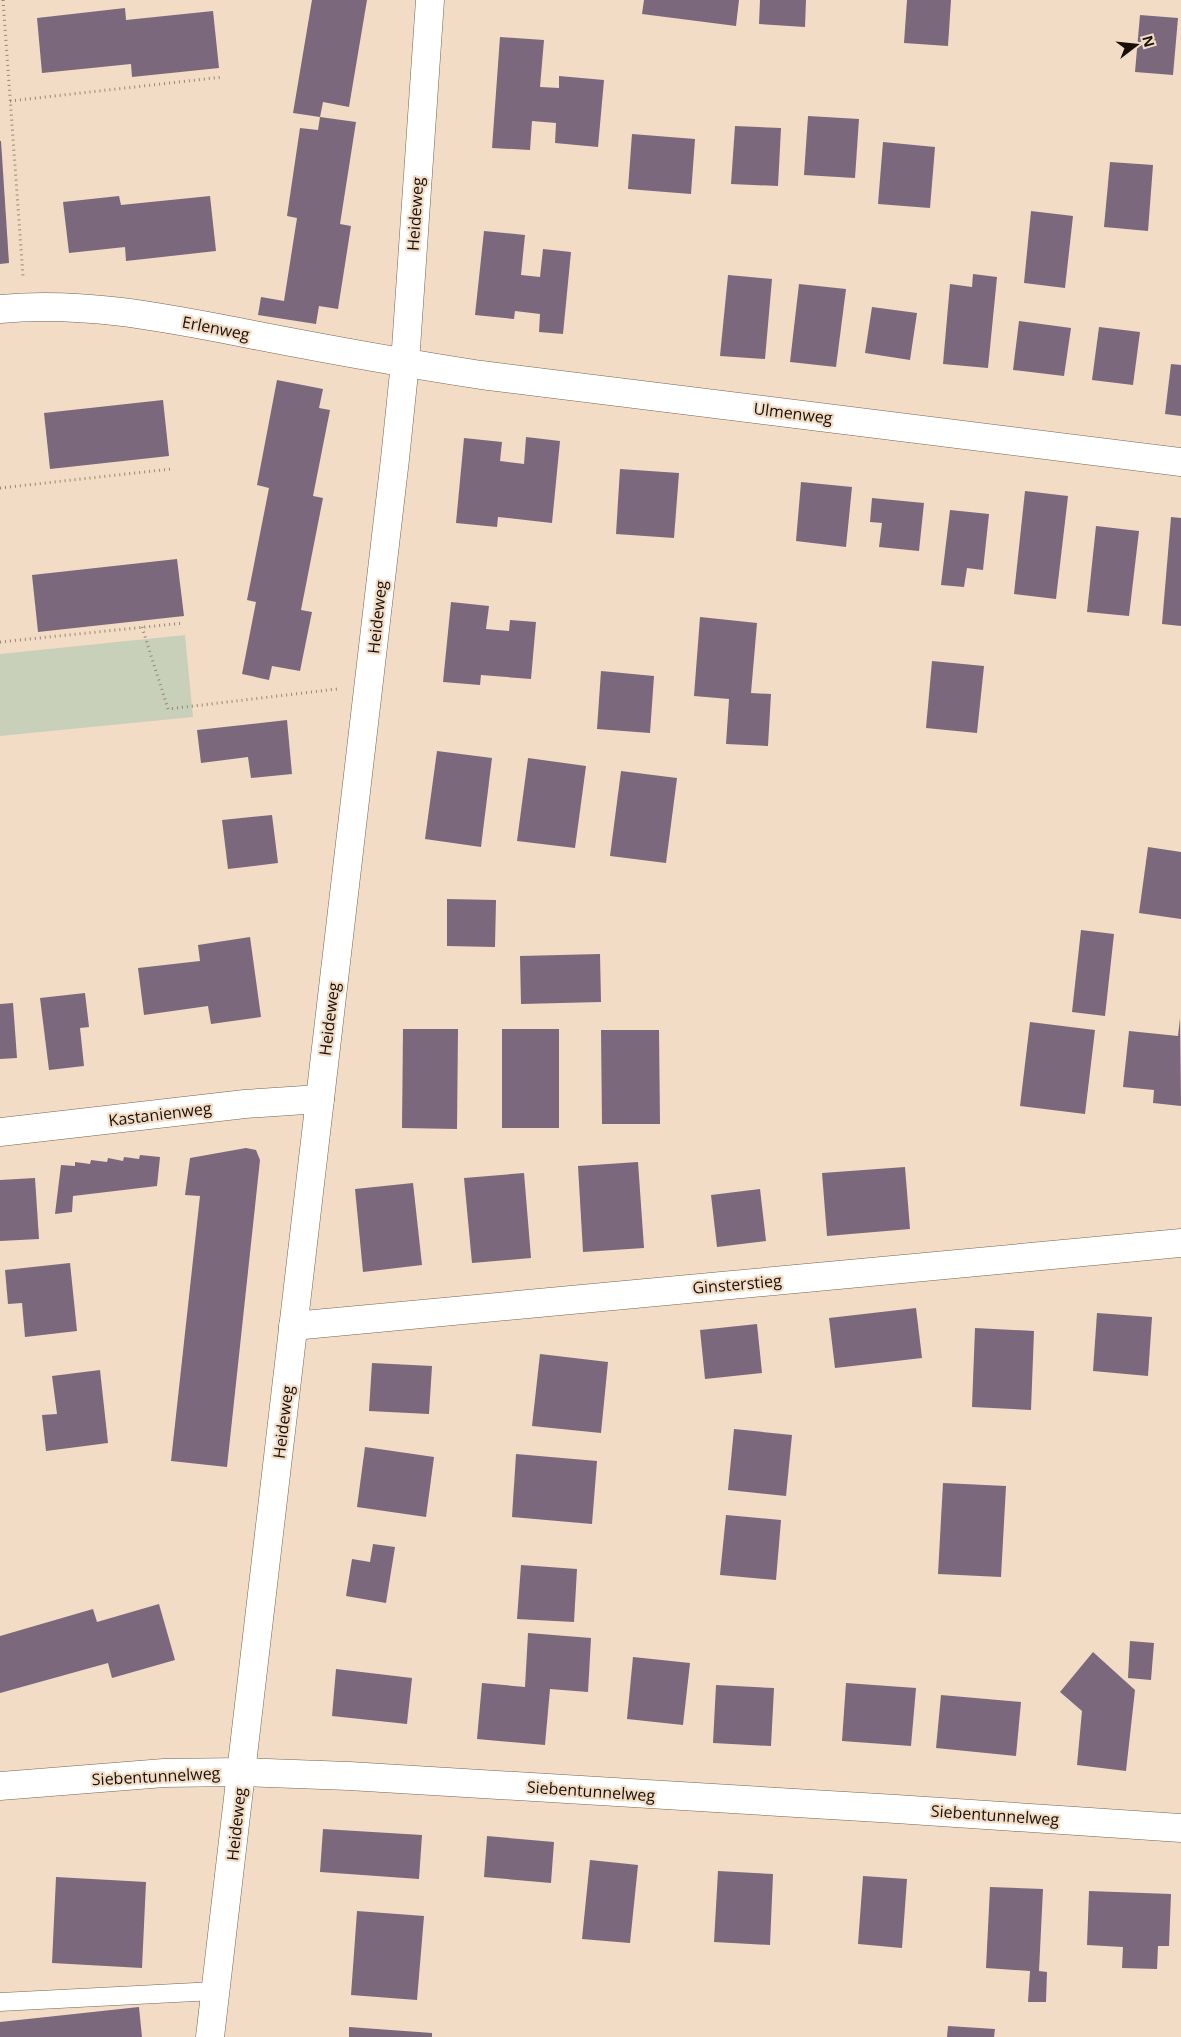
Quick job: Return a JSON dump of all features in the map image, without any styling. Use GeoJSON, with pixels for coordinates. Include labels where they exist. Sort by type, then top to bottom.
{"type":"FeatureCollection","features":[{"type":"Feature","properties":{"kind":"street","name":"Heideweg"},"geometry":{"type":"LineString","coordinates":[[210,2037],[370,685],[405,364],[430,0]]}},
{"type":"Feature","properties":{"kind":"street","name":"Erlenweg"},"geometry":{"type":"LineString","coordinates":[[13,308],[91,308],[141,314],[405,364]]}},
{"type":"Feature","properties":{"kind":"street","name":"Ulmenweg"},"geometry":{"type":"LineString","coordinates":[[405,364],[1181,462]]}},
{"type":"Feature","properties":{"kind":"street","name":"Kastanienweg"},"geometry":{"type":"LineString","coordinates":[[0,1132],[245,1104],[320,1099]]}},
{"type":"Feature","properties":{"kind":"street","name":"Ginsterstieg"},"geometry":{"type":"LineString","coordinates":[[293,1326],[1181,1243]]}},
{"type":"Feature","properties":{"kind":"street","name":"Siebentunnelweg"},"geometry":{"type":"LineString","coordinates":[[0,1786],[164,1773],[241,1772],[349,1776],[1181,1828]]}},
{"type":"Feature","properties":{"kind":"lane"},"geometry":{"type":"LineString","coordinates":[[0,2002],[215,1992]]}},
{"type":"Feature","properties":{"kind":"path"},"geometry":{"type":"LineString","coordinates":[[3,0],[10,101],[13,308]]}},
{"type":"Feature","properties":{"kind":"path"},"geometry":{"type":"LineString","coordinates":[[10,101],[223,77]]}},
{"type":"Feature","properties":{"kind":"path"},"geometry":{"type":"LineString","coordinates":[[0,488],[171,469]]}},
{"type":"Feature","properties":{"kind":"path"},"geometry":{"type":"LineString","coordinates":[[0,642],[184,623]]}},
{"type":"Feature","properties":{"kind":"path"},"geometry":{"type":"LineString","coordinates":[[142,627],[168,709],[370,685]]}},
{"type":"Feature","properties":{"kind":"green space"},"geometry":{"type":"Polygon","coordinates":[[[185,635],[193,717],[0,736],[0,654],[185,635]]]}},
{"type":"Feature","properties":{"kind":"building"},"geometry":{"type":"Polygon","coordinates":[[[312,0],[367,0],[349,107],[323,102],[320,117],[293,113],[312,0]]]}},
{"type":"Feature","properties":{"kind":"building"},"geometry":{"type":"Polygon","coordinates":[[[644,0],[739,0],[736,26],[642,14],[644,0]]]}},
{"type":"Feature","properties":{"kind":"building"},"geometry":{"type":"Polygon","coordinates":[[[760,0],[806,0],[805,27],[759,24],[760,0]]]}},
{"type":"Feature","properties":{"kind":"building"},"geometry":{"type":"Polygon","coordinates":[[[907,0],[951,0],[948,46],[904,43],[907,0]]]}},
{"type":"Feature","properties":{"kind":"building"},"geometry":{"type":"Polygon","coordinates":[[[125,8],[126,20],[213,11],[219,68],[132,77],[131,64],[42,73],[37,18],[125,8]]]}},
{"type":"Feature","properties":{"kind":"building"},"geometry":{"type":"Polygon","coordinates":[[[1140,15],[1178,18],[1173,75],[1135,72],[1140,15]]]}},
{"type":"Feature","properties":{"kind":"building"},"geometry":{"type":"Polygon","coordinates":[[[500,37],[544,40],[540,87],[559,88],[559,76],[604,80],[598,147],[555,143],[556,123],[532,121],[530,150],[492,148],[500,37]]]}},
{"type":"Feature","properties":{"kind":"building"},"geometry":{"type":"Polygon","coordinates":[[[808,116],[859,119],[855,178],[804,175],[808,116]]]}},
{"type":"Feature","properties":{"kind":"building"},"geometry":{"type":"Polygon","coordinates":[[[320,117],[356,122],[340,224],[351,226],[338,309],[319,306],[316,324],[258,315],[261,297],[284,301],[297,218],[287,216],[300,128],[318,130],[320,117]]]}},
{"type":"Feature","properties":{"kind":"building"},"geometry":{"type":"Polygon","coordinates":[[[735,126],[781,128],[778,186],[731,184],[735,126]]]}},
{"type":"Feature","properties":{"kind":"building"},"geometry":{"type":"Polygon","coordinates":[[[632,134],[695,139],[691,194],[628,189],[632,134]]]}},
{"type":"Feature","properties":{"kind":"building"},"geometry":{"type":"Polygon","coordinates":[[[0,141],[9,263],[0,264],[0,141]]]}},
{"type":"Feature","properties":{"kind":"building"},"geometry":{"type":"Polygon","coordinates":[[[883,142],[935,147],[930,208],[878,204],[883,142]]]}},
{"type":"Feature","properties":{"kind":"building"},"geometry":{"type":"Polygon","coordinates":[[[1110,162],[1153,165],[1148,231],[1104,227],[1110,162]]]}},
{"type":"Feature","properties":{"kind":"building"},"geometry":{"type":"Polygon","coordinates":[[[119,196],[121,205],[210,196],[216,251],[126,261],[125,247],[69,253],[63,202],[119,196]]]}},
{"type":"Feature","properties":{"kind":"building"},"geometry":{"type":"Polygon","coordinates":[[[1031,211],[1073,216],[1065,288],[1024,283],[1031,211]]]}},
{"type":"Feature","properties":{"kind":"building"},"geometry":{"type":"Polygon","coordinates":[[[484,231],[525,235],[521,275],[540,277],[543,249],[571,252],[563,334],[539,332],[540,314],[515,311],[514,319],[475,315],[484,231]]]}},
{"type":"Feature","properties":{"kind":"building"},"geometry":{"type":"Polygon","coordinates":[[[973,274],[997,277],[988,368],[943,364],[950,284],[972,287],[973,274]]]}},
{"type":"Feature","properties":{"kind":"building"},"geometry":{"type":"Polygon","coordinates":[[[728,275],[772,279],[765,359],[720,356],[728,275]]]}},
{"type":"Feature","properties":{"kind":"building"},"geometry":{"type":"Polygon","coordinates":[[[799,284],[846,289],[836,367],[790,362],[799,284]]]}},
{"type":"Feature","properties":{"kind":"building"},"geometry":{"type":"Polygon","coordinates":[[[872,307],[917,313],[910,360],[865,353],[872,307]]]}},
{"type":"Feature","properties":{"kind":"building"},"geometry":{"type":"Polygon","coordinates":[[[1019,321],[1071,328],[1064,376],[1013,370],[1019,321]]]}},
{"type":"Feature","properties":{"kind":"building"},"geometry":{"type":"Polygon","coordinates":[[[1099,327],[1140,332],[1133,385],[1092,380],[1099,327]]]}},
{"type":"Feature","properties":{"kind":"building"},"geometry":{"type":"Polygon","coordinates":[[[1171,364],[1181,365],[1181,416],[1165,414],[1171,364]]]}},
{"type":"Feature","properties":{"kind":"building"},"geometry":{"type":"Polygon","coordinates":[[[277,380],[323,389],[319,408],[330,410],[313,496],[323,498],[301,610],[312,612],[300,671],[272,666],[269,680],[242,674],[256,602],[247,600],[269,488],[257,485],[277,380]]]}},
{"type":"Feature","properties":{"kind":"building"},"geometry":{"type":"Polygon","coordinates":[[[163,400],[169,456],[50,469],[44,413],[163,400]]]}},
{"type":"Feature","properties":{"kind":"building"},"geometry":{"type":"Polygon","coordinates":[[[526,437],[560,441],[552,523],[498,517],[497,527],[456,523],[464,438],[502,442],[500,461],[524,464],[526,437]]]}},
{"type":"Feature","properties":{"kind":"building"},"geometry":{"type":"Polygon","coordinates":[[[620,469],[679,473],[674,538],[616,534],[620,469]]]}},
{"type":"Feature","properties":{"kind":"building"},"geometry":{"type":"Polygon","coordinates":[[[801,482],[852,487],[846,547],[796,541],[801,482]]]}},
{"type":"Feature","properties":{"kind":"building"},"geometry":{"type":"Polygon","coordinates":[[[1025,491],[1068,496],[1056,599],[1014,594],[1025,491]]]}},
{"type":"Feature","properties":{"kind":"building"},"geometry":{"type":"Polygon","coordinates":[[[872,498],[924,503],[919,551],[879,547],[882,523],[870,522],[872,498]]]}},
{"type":"Feature","properties":{"kind":"building"},"geometry":{"type":"Polygon","coordinates":[[[950,510],[989,514],[983,570],[967,568],[964,587],[941,585],[950,510]]]}},
{"type":"Feature","properties":{"kind":"building"},"geometry":{"type":"Polygon","coordinates":[[[1171,517],[1181,518],[1181,626],[1162,624],[1171,517]]]}},
{"type":"Feature","properties":{"kind":"building"},"geometry":{"type":"Polygon","coordinates":[[[1096,526],[1139,531],[1129,616],[1087,612],[1096,526]]]}},
{"type":"Feature","properties":{"kind":"building"},"geometry":{"type":"Polygon","coordinates":[[[177,559],[184,616],[38,632],[32,575],[177,559]]]}},
{"type":"Feature","properties":{"kind":"building"},"geometry":{"type":"Polygon","coordinates":[[[451,602],[489,606],[486,629],[509,631],[510,620],[536,622],[531,679],[481,675],[480,685],[443,682],[451,602]]]}},
{"type":"Feature","properties":{"kind":"building"},"geometry":{"type":"Polygon","coordinates":[[[700,617],[757,623],[751,693],[771,694],[768,746],[726,744],[729,699],[694,696],[700,617]]]}},
{"type":"Feature","properties":{"kind":"building"},"geometry":{"type":"Polygon","coordinates":[[[932,661],[984,666],[977,733],[926,728],[932,661]]]}},
{"type":"Feature","properties":{"kind":"building"},"geometry":{"type":"Polygon","coordinates":[[[601,671],[654,676],[650,733],[597,729],[601,671]]]}},
{"type":"Feature","properties":{"kind":"building"},"geometry":{"type":"Polygon","coordinates":[[[287,720],[292,774],[251,778],[248,757],[201,763],[197,730],[287,720]]]}},
{"type":"Feature","properties":{"kind":"building"},"geometry":{"type":"Polygon","coordinates":[[[437,751],[492,758],[481,847],[425,839],[437,751]]]}},
{"type":"Feature","properties":{"kind":"building"},"geometry":{"type":"Polygon","coordinates":[[[528,758],[586,766],[575,848],[517,841],[528,758]]]}},
{"type":"Feature","properties":{"kind":"building"},"geometry":{"type":"Polygon","coordinates":[[[621,771],[677,778],[666,863],[610,856],[621,771]]]}},
{"type":"Feature","properties":{"kind":"building"},"geometry":{"type":"Polygon","coordinates":[[[272,815],[278,863],[228,869],[222,820],[272,815]]]}},
{"type":"Feature","properties":{"kind":"building"},"geometry":{"type":"Polygon","coordinates":[[[1148,847],[1181,852],[1181,919],[1139,913],[1148,847]]]}},
{"type":"Feature","properties":{"kind":"building"},"geometry":{"type":"Polygon","coordinates":[[[447,899],[496,900],[495,947],[447,946],[447,899]]]}},
{"type":"Feature","properties":{"kind":"building"},"geometry":{"type":"Polygon","coordinates":[[[1081,930],[1114,934],[1105,1016],[1072,1012],[1081,930]]]}},
{"type":"Feature","properties":{"kind":"building"},"geometry":{"type":"Polygon","coordinates":[[[250,937],[261,1017],[211,1024],[208,1006],[144,1015],[138,968],[200,961],[198,945],[250,937]]]}},
{"type":"Feature","properties":{"kind":"building"},"geometry":{"type":"Polygon","coordinates":[[[600,954],[601,1002],[521,1004],[520,956],[600,954]]]}},
{"type":"Feature","properties":{"kind":"building"},"geometry":{"type":"Polygon","coordinates":[[[85,993],[89,1027],[80,1028],[84,1066],[49,1070],[40,998],[85,993]]]}},
{"type":"Feature","properties":{"kind":"building"},"geometry":{"type":"Polygon","coordinates":[[[13,1003],[17,1058],[0,1059],[0,1004],[13,1003]]]}},
{"type":"Feature","properties":{"kind":"building"},"geometry":{"type":"Polygon","coordinates":[[[1180,1018],[1181,1106],[1153,1103],[1154,1090],[1123,1087],[1129,1031],[1178,1036],[1180,1018]]]}},
{"type":"Feature","properties":{"kind":"building"},"geometry":{"type":"Polygon","coordinates":[[[1030,1022],[1095,1030],[1085,1114],[1020,1106],[1030,1022]]]}},
{"type":"Feature","properties":{"kind":"building"},"geometry":{"type":"Polygon","coordinates":[[[403,1029],[458,1029],[457,1129],[402,1128],[403,1029]]]}},
{"type":"Feature","properties":{"kind":"building"},"geometry":{"type":"Polygon","coordinates":[[[502,1029],[559,1029],[559,1128],[502,1128],[502,1029]]]}},
{"type":"Feature","properties":{"kind":"building"},"geometry":{"type":"Polygon","coordinates":[[[601,1030],[659,1030],[660,1124],[602,1124],[601,1030]]]}},
{"type":"Feature","properties":{"kind":"building"},"geometry":{"type":"Polygon","coordinates":[[[246,1148],[256,1150],[260,1160],[227,1467],[171,1461],[200,1196],[185,1195],[190,1158],[246,1148]]]}},
{"type":"Feature","properties":{"kind":"building"},"geometry":{"type":"Polygon","coordinates":[[[140,1155],[160,1157],[157,1186],[73,1196],[72,1212],[55,1214],[61,1165],[75,1166],[75,1162],[90,1164],[91,1160],[107,1162],[108,1158],[123,1161],[124,1157],[139,1159],[140,1155]]]}},
{"type":"Feature","properties":{"kind":"building"},"geometry":{"type":"Polygon","coordinates":[[[638,1162],[644,1248],[583,1252],[578,1166],[638,1162]]]}},
{"type":"Feature","properties":{"kind":"building"},"geometry":{"type":"Polygon","coordinates":[[[905,1167],[910,1229],[827,1236],[822,1173],[905,1167]]]}},
{"type":"Feature","properties":{"kind":"building"},"geometry":{"type":"Polygon","coordinates":[[[524,1173],[531,1258],[472,1263],[464,1178],[524,1173]]]}},
{"type":"Feature","properties":{"kind":"building"},"geometry":{"type":"Polygon","coordinates":[[[35,1178],[39,1239],[0,1241],[0,1180],[35,1178]]]}},
{"type":"Feature","properties":{"kind":"building"},"geometry":{"type":"Polygon","coordinates":[[[413,1183],[422,1265],[363,1272],[355,1189],[413,1183]]]}},
{"type":"Feature","properties":{"kind":"building"},"geometry":{"type":"Polygon","coordinates":[[[760,1189],[766,1241],[717,1247],[711,1195],[760,1189]]]}},
{"type":"Feature","properties":{"kind":"building"},"geometry":{"type":"Polygon","coordinates":[[[70,1263],[77,1331],[25,1337],[22,1303],[8,1304],[5,1270],[70,1263]]]}},
{"type":"Feature","properties":{"kind":"building"},"geometry":{"type":"Polygon","coordinates":[[[916,1308],[922,1358],[835,1368],[829,1318],[916,1308]]]}},
{"type":"Feature","properties":{"kind":"building"},"geometry":{"type":"Polygon","coordinates":[[[1097,1313],[1152,1317],[1148,1376],[1093,1371],[1097,1313]]]}},
{"type":"Feature","properties":{"kind":"building"},"geometry":{"type":"Polygon","coordinates":[[[757,1324],[762,1373],[705,1379],[700,1330],[757,1324]]]}},
{"type":"Feature","properties":{"kind":"building"},"geometry":{"type":"Polygon","coordinates":[[[975,1328],[1034,1331],[1031,1410],[972,1407],[975,1328]]]}},
{"type":"Feature","properties":{"kind":"building"},"geometry":{"type":"Polygon","coordinates":[[[540,1354],[608,1362],[601,1433],[532,1426],[540,1354]]]}},
{"type":"Feature","properties":{"kind":"building"},"geometry":{"type":"Polygon","coordinates":[[[372,1363],[432,1366],[429,1414],[369,1411],[372,1363]]]}},
{"type":"Feature","properties":{"kind":"building"},"geometry":{"type":"Polygon","coordinates":[[[100,1370],[108,1443],[46,1451],[42,1415],[57,1414],[52,1376],[100,1370]]]}},
{"type":"Feature","properties":{"kind":"building"},"geometry":{"type":"Polygon","coordinates":[[[734,1429],[792,1435],[786,1496],[728,1490],[734,1429]]]}},
{"type":"Feature","properties":{"kind":"building"},"geometry":{"type":"Polygon","coordinates":[[[365,1447],[434,1457],[426,1517],[357,1507],[365,1447]]]}},
{"type":"Feature","properties":{"kind":"building"},"geometry":{"type":"Polygon","coordinates":[[[516,1454],[597,1461],[592,1524],[512,1517],[516,1454]]]}},
{"type":"Feature","properties":{"kind":"building"},"geometry":{"type":"Polygon","coordinates":[[[943,1483],[1006,1486],[1001,1577],[938,1574],[943,1483]]]}},
{"type":"Feature","properties":{"kind":"building"},"geometry":{"type":"Polygon","coordinates":[[[726,1515],[781,1520],[776,1580],[720,1575],[726,1515]]]}},
{"type":"Feature","properties":{"kind":"building"},"geometry":{"type":"Polygon","coordinates":[[[373,1544],[395,1547],[386,1603],[346,1596],[352,1559],[370,1562],[373,1544]]]}},
{"type":"Feature","properties":{"kind":"building"},"geometry":{"type":"Polygon","coordinates":[[[521,1565],[577,1569],[574,1622],[517,1619],[521,1565]]]}},
{"type":"Feature","properties":{"kind":"building"},"geometry":{"type":"Polygon","coordinates":[[[159,1604],[175,1660],[112,1678],[108,1663],[0,1693],[0,1636],[93,1609],[97,1622],[159,1604]]]}},
{"type":"Feature","properties":{"kind":"building"},"geometry":{"type":"Polygon","coordinates":[[[528,1633],[591,1638],[588,1692],[550,1689],[545,1745],[477,1739],[482,1683],[525,1687],[528,1633]]]}},
{"type":"Feature","properties":{"kind":"building"},"geometry":{"type":"Polygon","coordinates":[[[1130,1641],[1154,1643],[1151,1680],[1128,1678],[1130,1641]]]}},
{"type":"Feature","properties":{"kind":"building"},"geometry":{"type":"Polygon","coordinates":[[[1093,1652],[1135,1690],[1126,1771],[1077,1765],[1082,1711],[1060,1692],[1093,1652]]]}},
{"type":"Feature","properties":{"kind":"building"},"geometry":{"type":"Polygon","coordinates":[[[633,1657],[690,1663],[683,1725],[627,1719],[633,1657]]]}},
{"type":"Feature","properties":{"kind":"building"},"geometry":{"type":"Polygon","coordinates":[[[336,1669],[412,1678],[407,1724],[332,1716],[336,1669]]]}},
{"type":"Feature","properties":{"kind":"building"},"geometry":{"type":"Polygon","coordinates":[[[846,1683],[916,1688],[911,1746],[842,1741],[846,1683]]]}},
{"type":"Feature","properties":{"kind":"building"},"geometry":{"type":"Polygon","coordinates":[[[716,1685],[774,1688],[771,1746],[713,1743],[716,1685]]]}},
{"type":"Feature","properties":{"kind":"building"},"geometry":{"type":"Polygon","coordinates":[[[941,1695],[1021,1702],[1016,1756],[936,1748],[941,1695]]]}},
{"type":"Feature","properties":{"kind":"building"},"geometry":{"type":"Polygon","coordinates":[[[323,1829],[422,1835],[419,1879],[320,1872],[323,1829]]]}},
{"type":"Feature","properties":{"kind":"building"},"geometry":{"type":"Polygon","coordinates":[[[487,1836],[554,1842],[551,1883],[484,1877],[487,1836]]]}},
{"type":"Feature","properties":{"kind":"building"},"geometry":{"type":"Polygon","coordinates":[[[590,1860],[638,1865],[630,1943],[582,1939],[590,1860]]]}},
{"type":"Feature","properties":{"kind":"building"},"geometry":{"type":"Polygon","coordinates":[[[718,1871],[773,1874],[770,1945],[714,1942],[718,1871]]]}},
{"type":"Feature","properties":{"kind":"building"},"geometry":{"type":"Polygon","coordinates":[[[863,1876],[907,1879],[902,1948],[858,1944],[863,1876]]]}},
{"type":"Feature","properties":{"kind":"building"},"geometry":{"type":"Polygon","coordinates":[[[56,1877],[146,1882],[142,1968],[52,1963],[56,1877]]]}},
{"type":"Feature","properties":{"kind":"building"},"geometry":{"type":"Polygon","coordinates":[[[990,1887],[1043,1889],[1039,1971],[1047,1972],[1046,2002],[1028,2002],[1030,1971],[986,1968],[990,1887]]]}},
{"type":"Feature","properties":{"kind":"building"},"geometry":{"type":"Polygon","coordinates":[[[1089,1891],[1171,1894],[1169,1946],[1158,1946],[1157,1969],[1122,1968],[1123,1947],[1087,1945],[1089,1891]]]}},
{"type":"Feature","properties":{"kind":"building"},"geometry":{"type":"Polygon","coordinates":[[[357,1911],[424,1916],[417,2000],[351,1995],[357,1911]]]}},
{"type":"Feature","properties":{"kind":"building"},"geometry":{"type":"Polygon","coordinates":[[[139,2007],[142,2037],[0,2037],[0,2022],[139,2007]]]}},
{"type":"Feature","properties":{"kind":"building"},"geometry":{"type":"Polygon","coordinates":[[[948,2026],[995,2029],[994,2037],[947,2037],[948,2026]]]}},
{"type":"Feature","properties":{"kind":"building"},"geometry":{"type":"Polygon","coordinates":[[[349,2027],[432,2033],[432,2037],[349,2037],[349,2027]]]}}]}
